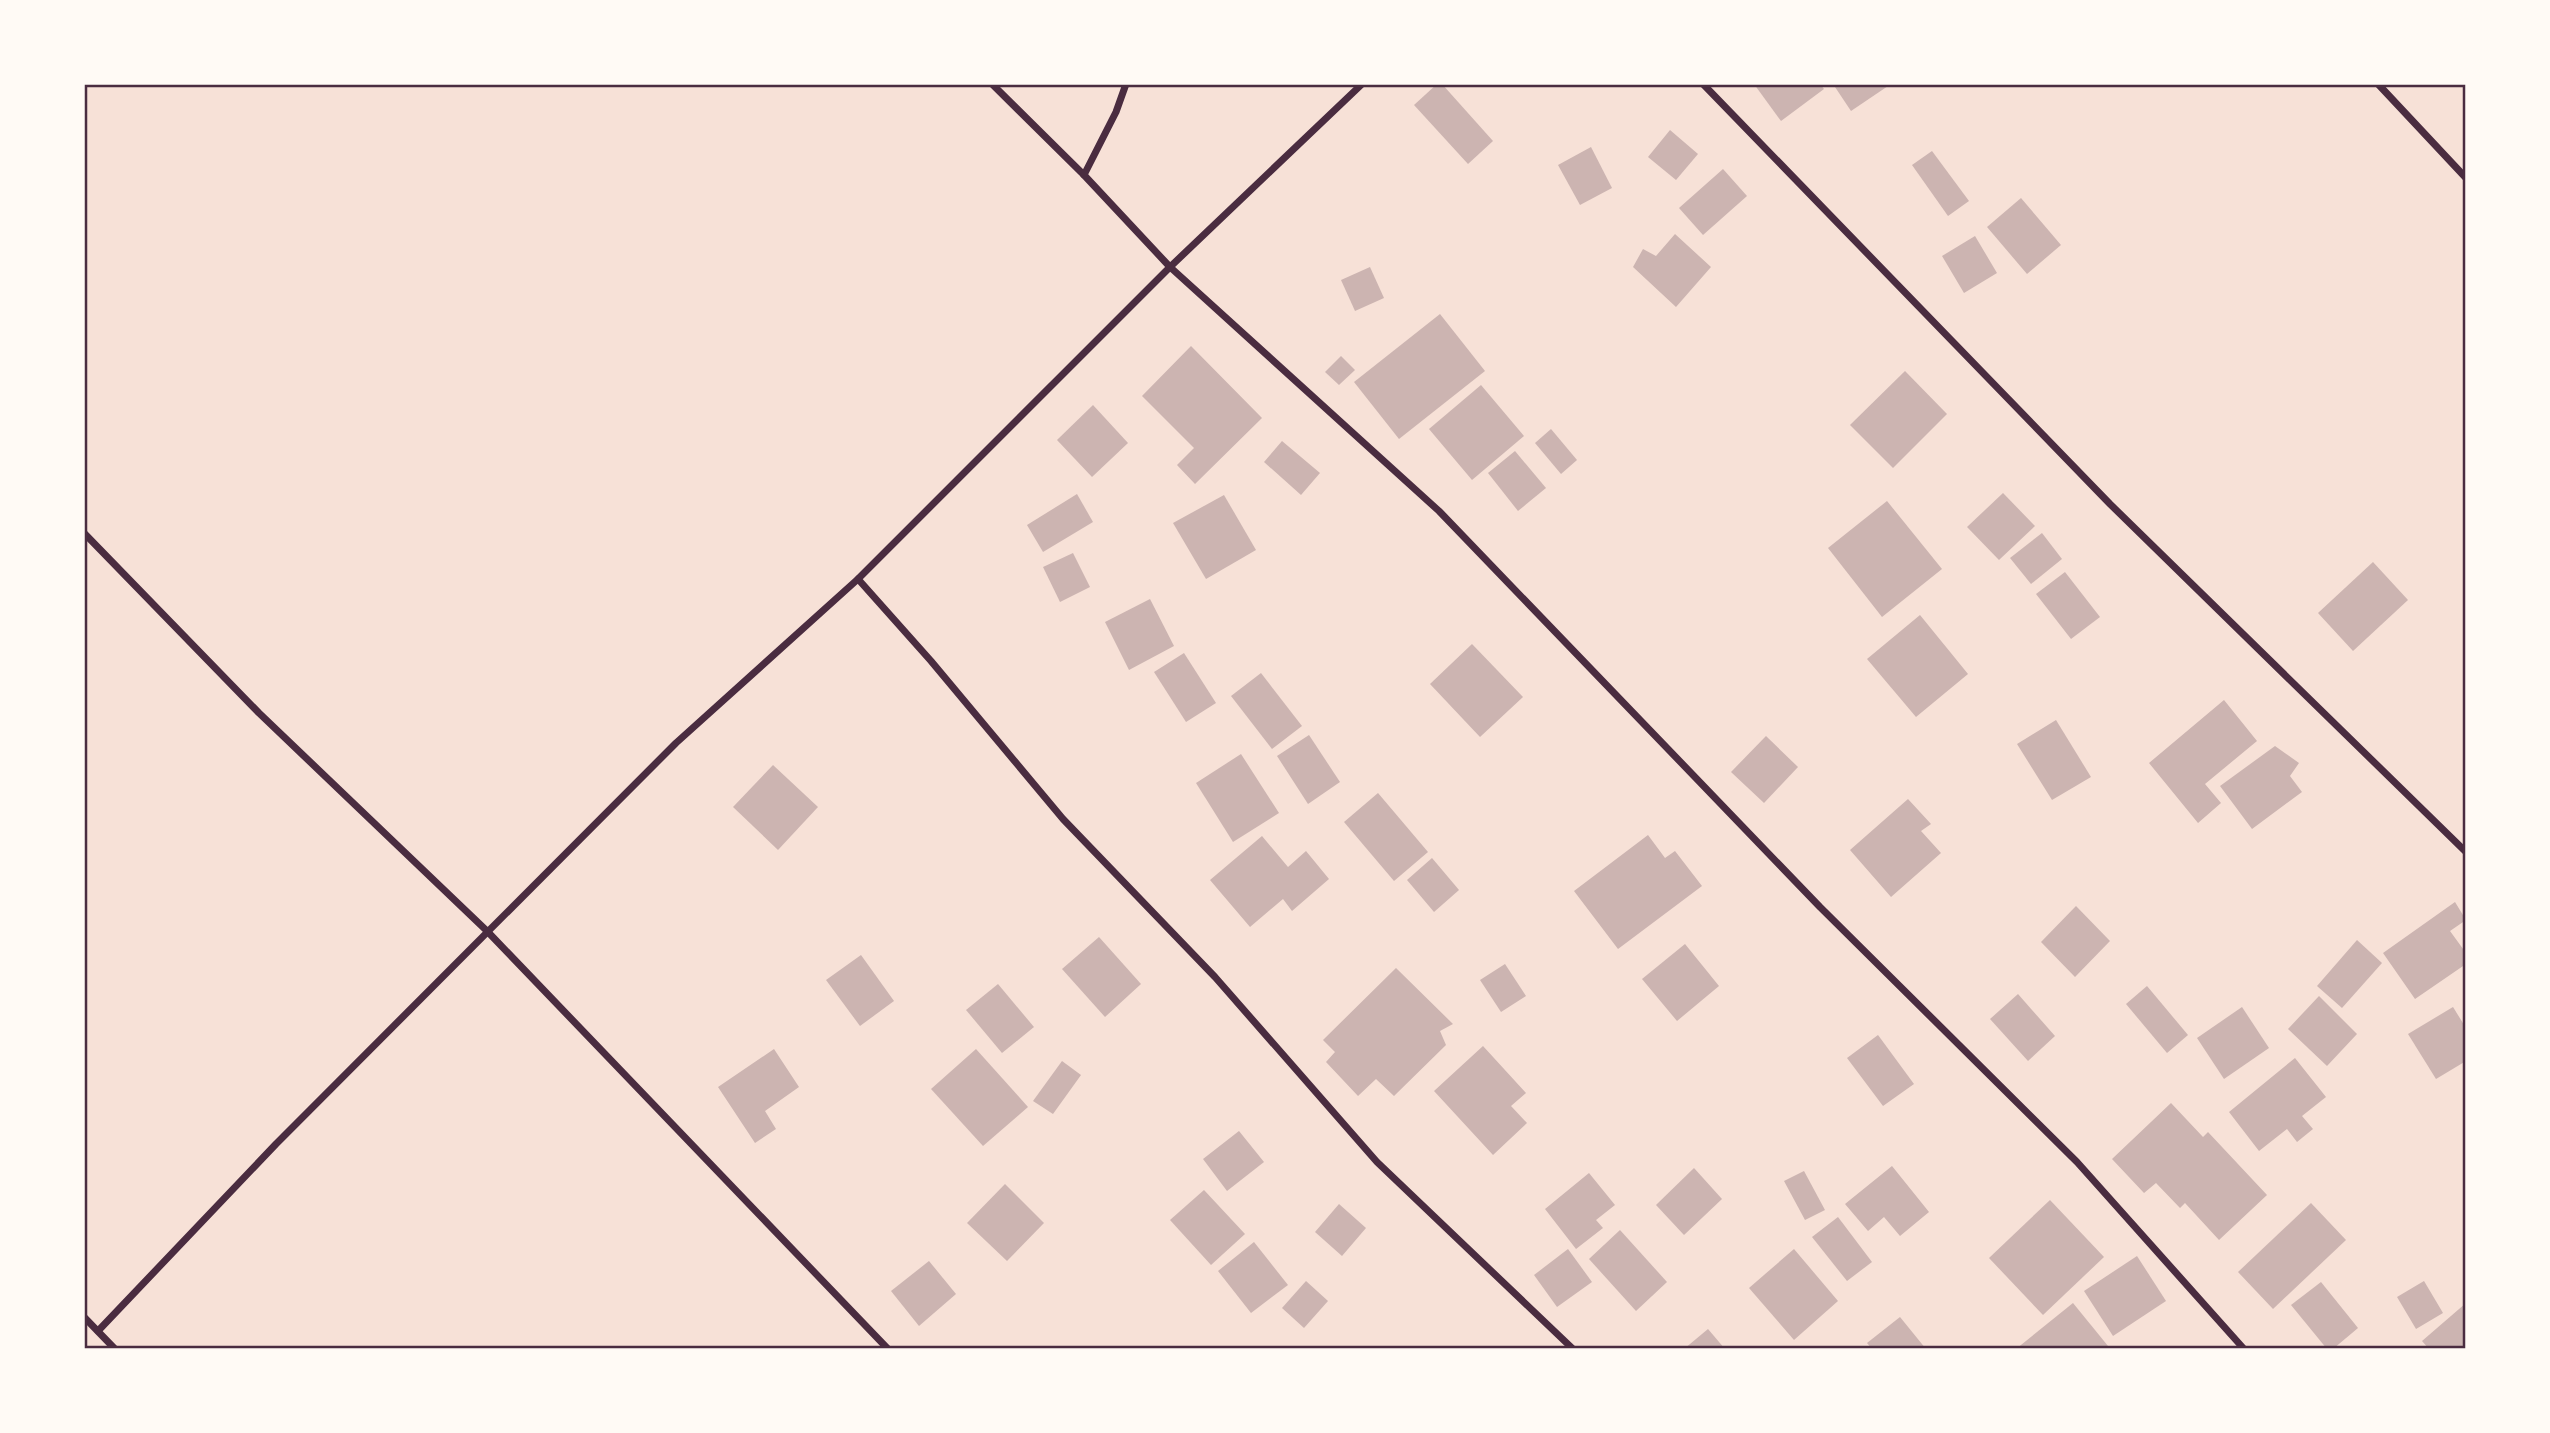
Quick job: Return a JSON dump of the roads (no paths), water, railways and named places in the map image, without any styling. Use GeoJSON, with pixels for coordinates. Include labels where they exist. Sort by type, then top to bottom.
{"type":"FeatureCollection","features":[{"type":"Feature","properties":{"kind":"street"},"geometry":{"type":"LineString","coordinates":[[992,84],[1084,175],[1170,267],[1439,511],[1820,906],[2077,1162],[2244,1349]]}},
{"type":"Feature","properties":{"kind":"street"},"geometry":{"type":"LineString","coordinates":[[1084,175],[1116,112],[1126,84]]}},
{"type":"Feature","properties":{"kind":"street"},"geometry":{"type":"LineString","coordinates":[[98,1331],[276,1144],[676,743],[858,579],[1170,267],[1362,84]]}},
{"type":"Feature","properties":{"kind":"street"},"geometry":{"type":"LineString","coordinates":[[1703,84],[2110,503],[2466,852]]}},
{"type":"Feature","properties":{"kind":"street"},"geometry":{"type":"LineString","coordinates":[[2378,84],[2466,178]]}},
{"type":"Feature","properties":{"kind":"street"},"geometry":{"type":"LineString","coordinates":[[84,533],[259,713],[487,931],[888,1349]]}},
{"type":"Feature","properties":{"kind":"street"},"geometry":{"type":"LineString","coordinates":[[858,579],[932,660],[1063,819],[1215,976],[1377,1162],[1573,1349]]}},
{"type":"Feature","properties":{"kind":"street"},"geometry":{"type":"LineString","coordinates":[[84,1317],[116,1349]]}}]}
